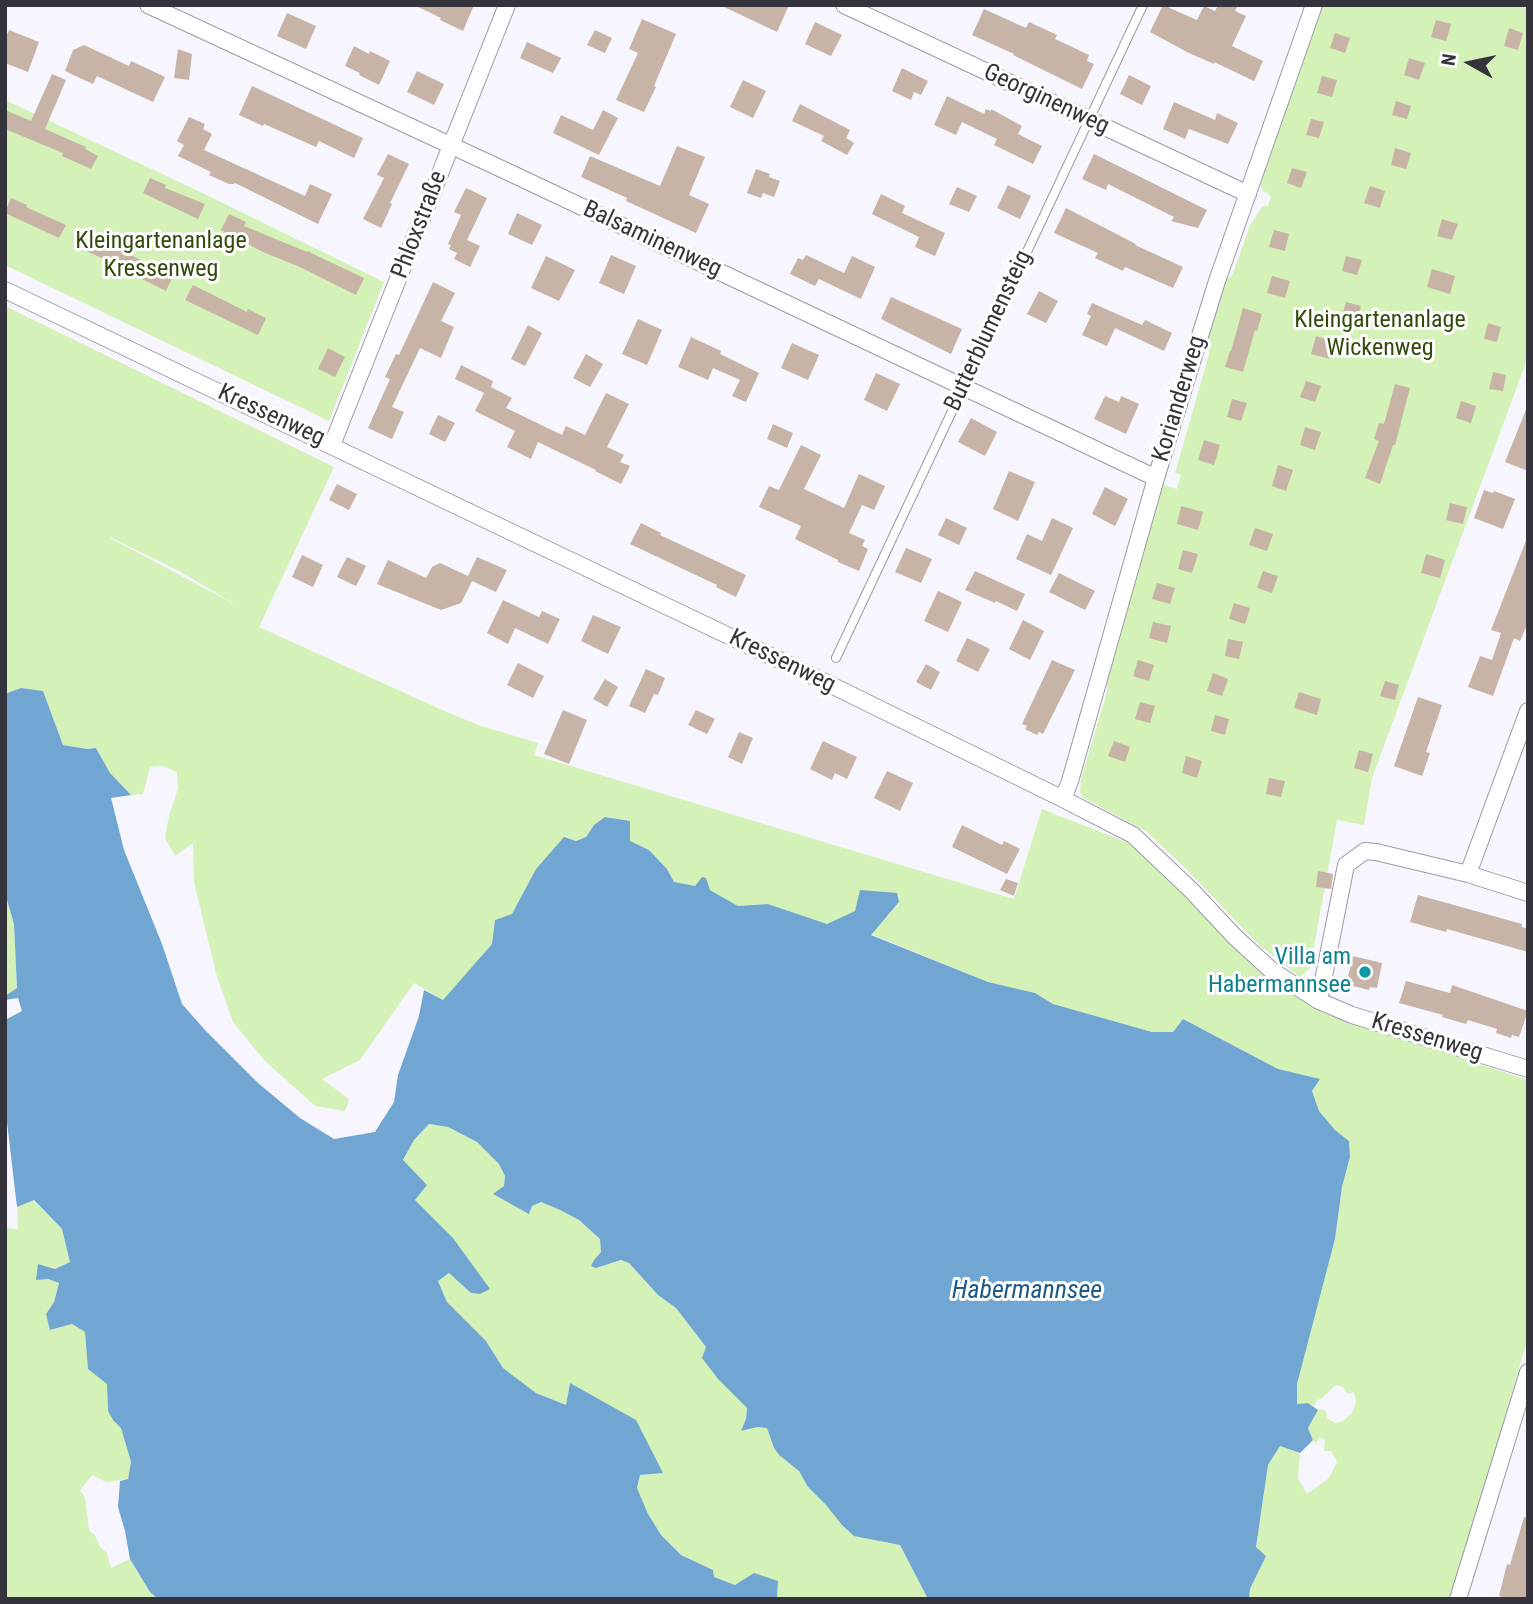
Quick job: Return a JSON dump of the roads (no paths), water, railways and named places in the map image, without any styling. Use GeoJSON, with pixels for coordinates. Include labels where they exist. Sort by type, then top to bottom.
{"type":"FeatureCollection","features":[{"type":"Feature","properties":{"kind":"street","name":"Balsaminenweg"},"geometry":{"type":"LineString","coordinates":[[148,5],[1156,478]]}},
{"type":"Feature","properties":{"kind":"street","name":"Phloxstraße"},"geometry":{"type":"LineString","coordinates":[[332,445],[507,5]]}},
{"type":"Feature","properties":{"kind":"street","name":"Georginenweg"},"geometry":{"type":"LineString","coordinates":[[844,5],[1248,194]]}},
{"type":"Feature","properties":{"kind":"street","name":"Korianderweg"},"geometry":{"type":"LineString","coordinates":[[1063,799],[1156,478],[1217,281],[1314,5]]}},
{"type":"Feature","properties":{"kind":"street","name":"Kressenweg"},"geometry":{"type":"LineString","coordinates":[[5,290],[825,682],[1133,835],[1271,970],[1319,1001],[1352,1015],[1528,1069]]}},
{"type":"Feature","properties":{"kind":"street"},"geometry":{"type":"LineString","coordinates":[[1468,874],[1528,711]]}},
{"type":"Feature","properties":{"kind":"street"},"geometry":{"type":"LineString","coordinates":[[1319,1001],[1346,865],[1365,851],[1468,874],[1528,893]]}},
{"type":"Feature","properties":{"kind":"street"},"geometry":{"type":"LineString","coordinates":[[1458,1599],[1528,1372]]}},
{"type":"Feature","properties":{"kind":"lane","name":"Butterblumensteig"},"geometry":{"type":"LineString","coordinates":[[836,658],[1143,5]]}},
{"type":"Feature","properties":{"kind":"water","name":"Habermannsee"},"geometry":{"type":"Polygon","coordinates":[[[21,688],[43,691],[63,745],[96,748],[110,773],[131,795],[111,798],[124,850],[162,944],[182,1004],[258,1083],[300,1118],[334,1139],[375,1132],[394,1102],[398,1075],[419,1016],[424,990],[443,1000],[492,944],[495,920],[512,914],[536,869],[564,837],[576,841],[586,837],[594,825],[605,817],[630,821],[630,841],[649,850],[667,869],[674,882],[695,886],[702,877],[706,878],[710,890],[738,906],[768,904],[827,924],[855,911],[860,890],[897,893],[899,902],[871,935],[988,982],[1035,993],[1053,1004],[1152,1032],[1173,1032],[1183,1019],[1278,1069],[1320,1079],[1312,1091],[1319,1111],[1335,1130],[1349,1141],[1350,1157],[1342,1187],[1335,1239],[1297,1384],[1297,1404],[1308,1403],[1318,1410],[1308,1428],[1313,1440],[1300,1453],[1280,1446],[1268,1465],[1256,1547],[1266,1556],[1250,1589],[1249,1599],[928,1599],[900,1545],[854,1536],[808,1487],[799,1471],[779,1455],[767,1428],[757,1427],[741,1431],[747,1408],[718,1379],[702,1358],[706,1347],[676,1308],[658,1295],[629,1263],[621,1260],[596,1268],[591,1266],[601,1252],[600,1239],[579,1220],[541,1202],[532,1206],[529,1214],[493,1194],[504,1186],[505,1176],[499,1164],[477,1142],[448,1127],[429,1124],[414,1140],[403,1160],[427,1185],[415,1200],[453,1238],[490,1289],[480,1294],[471,1293],[449,1273],[438,1281],[447,1302],[486,1341],[503,1368],[536,1393],[566,1405],[570,1383],[636,1420],[663,1473],[640,1475],[637,1488],[661,1535],[681,1555],[713,1570],[714,1577],[735,1585],[754,1573],[778,1581],[777,1599],[158,1599],[150,1592],[130,1559],[118,1507],[120,1481],[128,1479],[131,1462],[121,1428],[108,1411],[107,1384],[88,1369],[85,1332],[72,1324],[50,1330],[46,1314],[54,1302],[59,1283],[48,1279],[36,1280],[38,1264],[55,1269],[70,1262],[62,1229],[34,1200],[17,1207],[5,1105],[5,1020],[22,1011],[18,998],[5,1000],[5,996],[17,988],[14,924],[5,893],[5,694],[21,688]]]}},
{"type":"Feature","properties":{"kind":"place","name":"Villa am Habermannsee"},"geometry":{"type":"Point","coordinates":[1365,972]}},
{"type":"Feature","properties":{"kind":"park label","name":"Kleingartenanlage Kressenweg"},"geometry":{"type":"Point","coordinates":[161,256]}},
{"type":"Feature","properties":{"kind":"park label","name":"Kleingartenanlage Wickenweg"},"geometry":{"type":"Point","coordinates":[1380,335]}}]}
